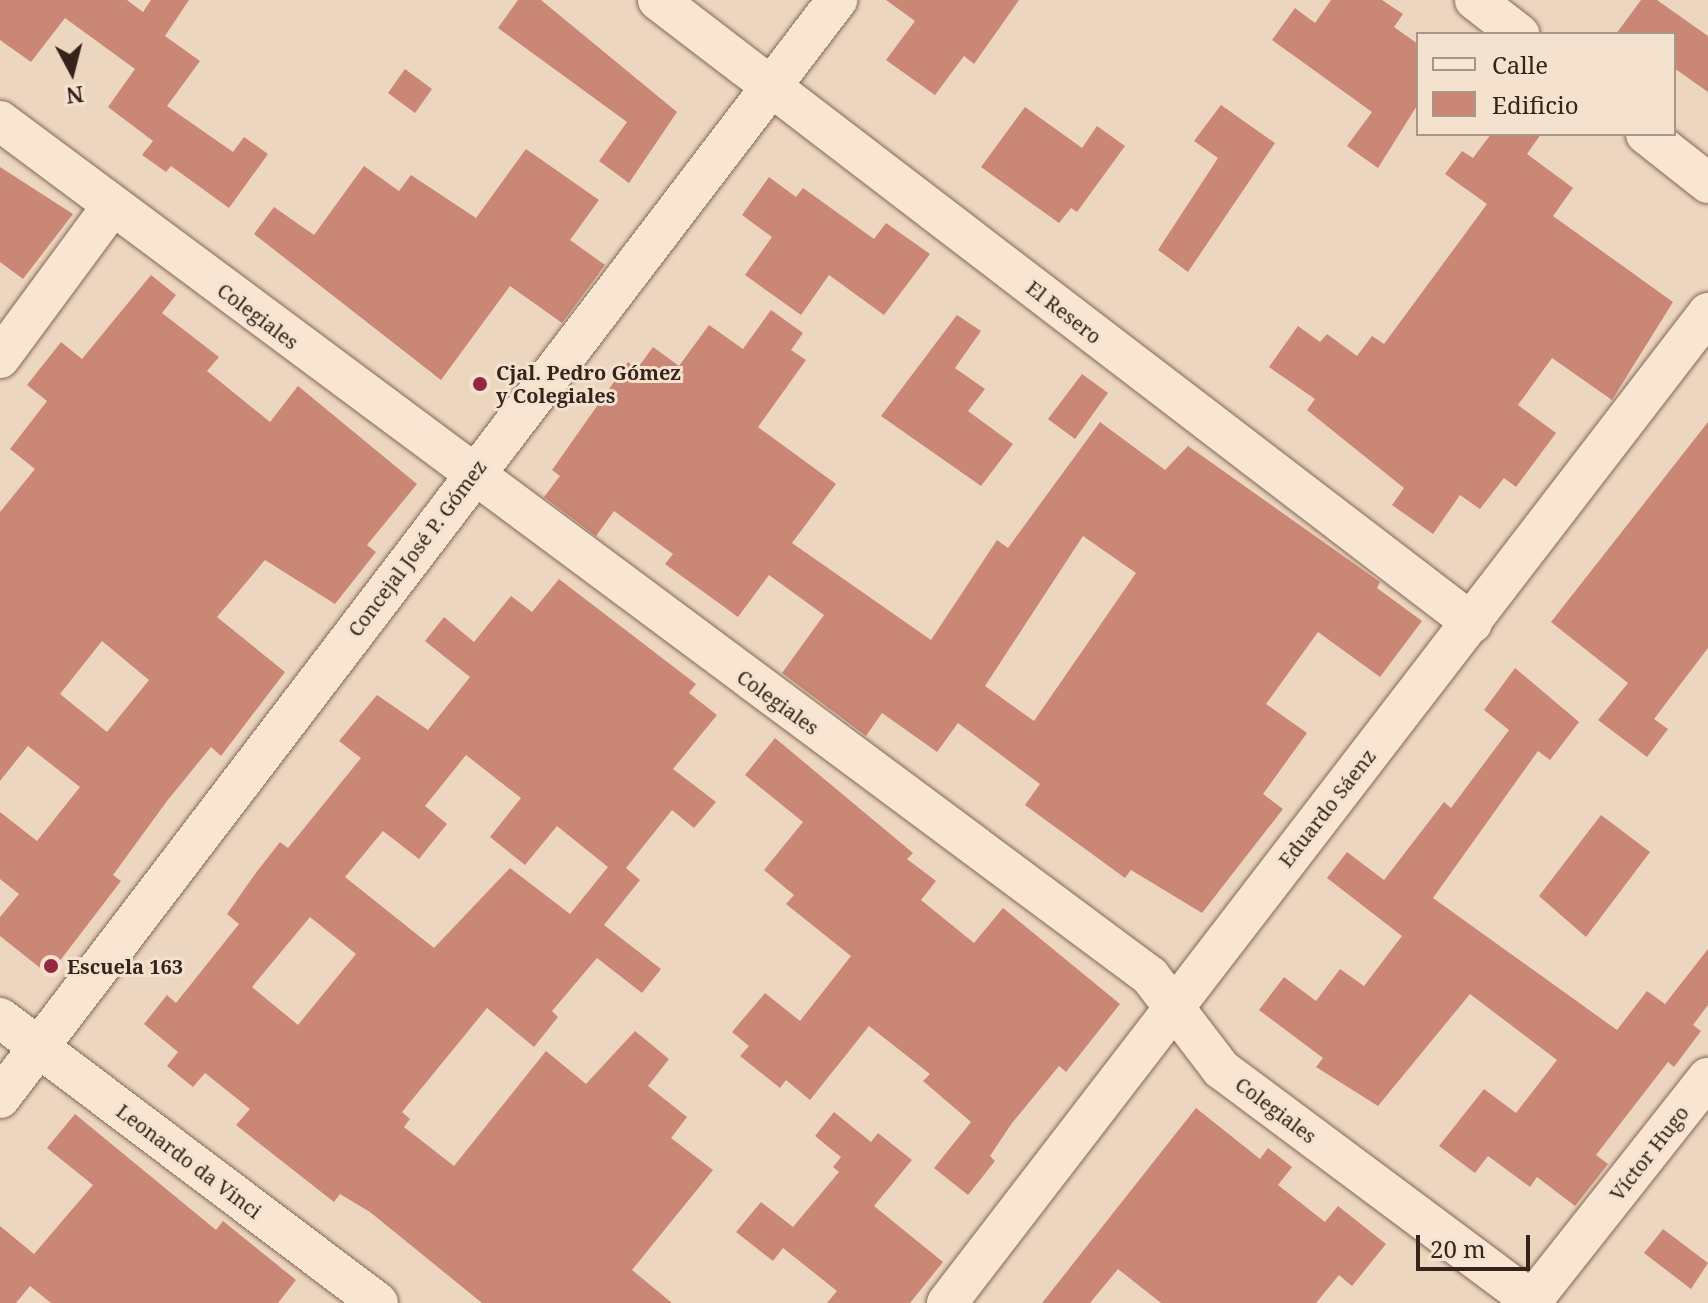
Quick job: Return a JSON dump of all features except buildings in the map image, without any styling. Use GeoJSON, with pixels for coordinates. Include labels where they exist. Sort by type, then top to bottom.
{"type":"FeatureCollection","features":[{"type":"Feature","properties":{"kind":"street","name":"El Resero"},"geometry":{"type":"LineString","coordinates":[[658,0],[1472,623]]}},
{"type":"Feature","properties":{"kind":"street","name":"Concejal José P. Gómez"},"geometry":{"type":"LineString","coordinates":[[0,1098],[35,1045],[837,0]]}},
{"type":"Feature","properties":{"kind":"street"},"geometry":{"type":"LineString","coordinates":[[1475,0],[1516,32]]}},
{"type":"Feature","properties":{"kind":"street","name":"Colegiales"},"geometry":{"type":"LineString","coordinates":[[0,121],[471,477],[1150,976],[1175,1002],[1221,1069],[1532,1302]]}},
{"type":"Feature","properties":{"kind":"street"},"geometry":{"type":"LineString","coordinates":[[1649,136],[1708,183]]}},
{"type":"Feature","properties":{"kind":"street"},"geometry":{"type":"LineString","coordinates":[[0,358],[112,206]]}},
{"type":"Feature","properties":{"kind":"street","name":"Eduardo Sáenz"},"geometry":{"type":"LineString","coordinates":[[947,1303],[1175,1002],[1472,623],[1708,313]]}},
{"type":"Feature","properties":{"kind":"street","name":"Leonardo da Vinci"},"geometry":{"type":"LineString","coordinates":[[0,1018],[378,1303]]}},
{"type":"Feature","properties":{"kind":"street","name":"Víctor Hugo"},"geometry":{"type":"LineString","coordinates":[[1532,1302],[1708,1078]]}},
{"type":"Feature","properties":{"kind":"place","name":"Cjal. Pedro Gómez y Colegiales"},"geometry":{"type":"Point","coordinates":[480,384]}},
{"type":"Feature","properties":{"kind":"place","name":"Escuela 163"},"geometry":{"type":"Point","coordinates":[51,966]}}]}
